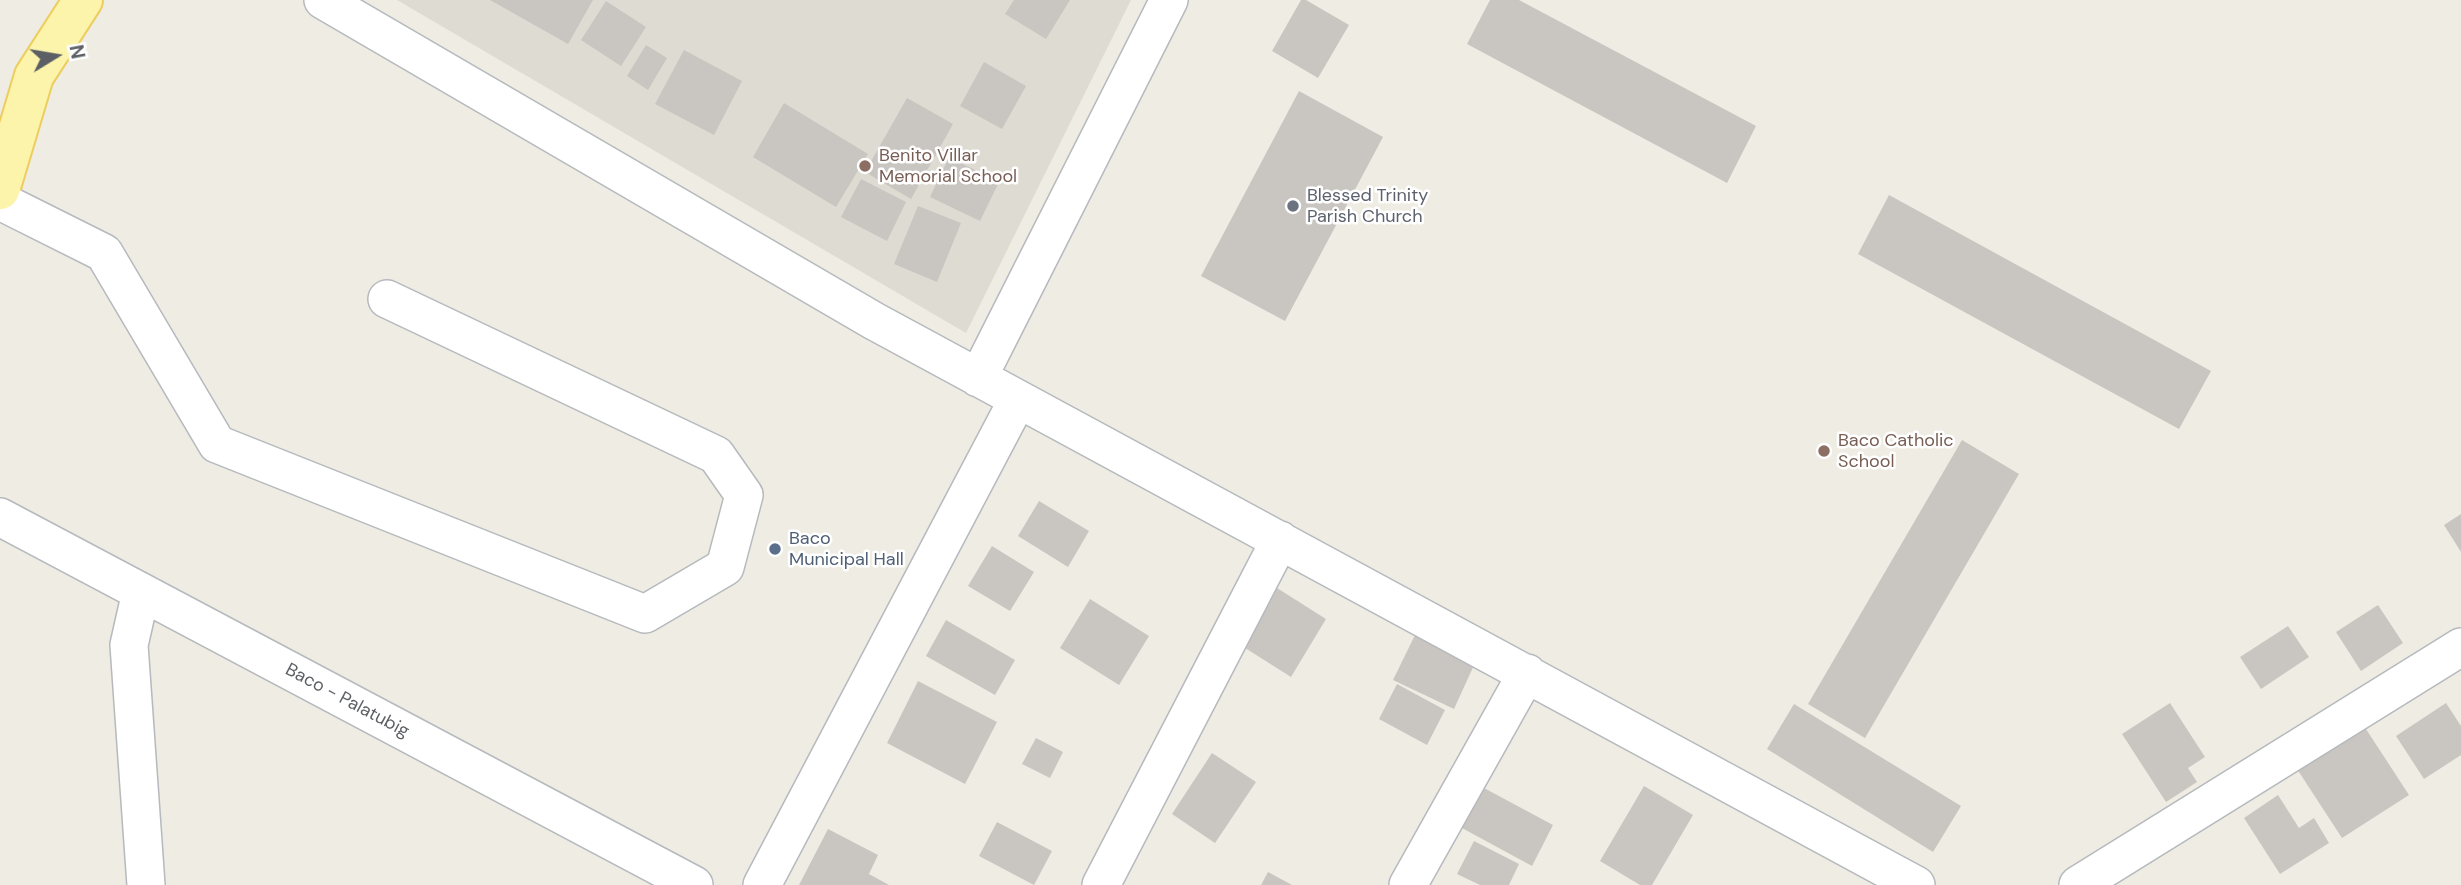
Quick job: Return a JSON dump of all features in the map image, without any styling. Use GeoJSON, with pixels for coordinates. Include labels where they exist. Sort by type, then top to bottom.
{"type":"FeatureCollection","features":[{"type":"Feature","properties":{"kind":"main road"},"geometry":{"type":"LineString","coordinates":[[0,190],[34,76],[83,0]]}},
{"type":"Feature","properties":{"kind":"street"},"geometry":{"type":"LineString","coordinates":[[323,0],[874,321],[1916,885]]}},
{"type":"Feature","properties":{"kind":"street"},"geometry":{"type":"LineString","coordinates":[[978,378],[1170,0]]}},
{"type":"Feature","properties":{"kind":"street"},"geometry":{"type":"LineString","coordinates":[[0,201],[104,253],[217,444],[645,614],[725,567],[744,495],[716,455],[387,299]]}},
{"type":"Feature","properties":{"kind":"street"},"geometry":{"type":"LineString","coordinates":[[761,885],[1018,399]]}},
{"type":"Feature","properties":{"kind":"street","name":"Baco - Palatubig"},"geometry":{"type":"LineString","coordinates":[[0,517],[694,885]]}},
{"type":"Feature","properties":{"kind":"street"},"geometry":{"type":"LineString","coordinates":[[1101,885],[1280,540]]}},
{"type":"Feature","properties":{"kind":"street"},"geometry":{"type":"LineString","coordinates":[[141,592],[129,645],[146,885]]}},
{"type":"Feature","properties":{"kind":"street"},"geometry":{"type":"LineString","coordinates":[[2078,885],[2461,647]]}},
{"type":"Feature","properties":{"kind":"street"},"geometry":{"type":"LineString","coordinates":[[1408,885],[1527,673]]}},
{"type":"Feature","properties":{"kind":"shaded area","name":"Benito Villar Memorial School"},"geometry":{"type":"Polygon","coordinates":[[[397,0],[1131,0],[966,333],[397,0]]]}},
{"type":"Feature","properties":{"kind":"building"},"geometry":{"type":"Polygon","coordinates":[[[490,0],[593,0],[568,44],[490,0]]]}},
{"type":"Feature","properties":{"kind":"building"},"geometry":{"type":"Polygon","coordinates":[[[1014,0],[1070,0],[1046,39],[1005,14],[1014,0]]]}},
{"type":"Feature","properties":{"kind":"building"},"geometry":{"type":"Polygon","coordinates":[[[1301,0],[1306,0],[1349,25],[1318,78],[1272,51],[1301,0]]]}},
{"type":"Feature","properties":{"kind":"building"},"geometry":{"type":"Polygon","coordinates":[[[1490,0],[1519,0],[1756,126],[1727,183],[1467,44],[1490,0]]]}},
{"type":"Feature","properties":{"kind":"building"},"geometry":{"type":"Polygon","coordinates":[[[606,1],[646,27],[621,66],[581,40],[606,1]]]}},
{"type":"Feature","properties":{"kind":"building"},"geometry":{"type":"Polygon","coordinates":[[[646,45],[667,58],[648,90],[627,76],[646,45]]]}},
{"type":"Feature","properties":{"kind":"building"},"geometry":{"type":"Polygon","coordinates":[[[684,50],[742,81],[714,135],[655,104],[684,50]]]}},
{"type":"Feature","properties":{"kind":"building"},"geometry":{"type":"Polygon","coordinates":[[[984,62],[1026,86],[1002,129],[960,106],[984,62]]]}},
{"type":"Feature","properties":{"kind":"building"},"geometry":{"type":"Polygon","coordinates":[[[1299,91],[1383,137],[1285,321],[1201,276],[1299,91]]]}},
{"type":"Feature","properties":{"kind":"building"},"geometry":{"type":"Polygon","coordinates":[[[907,98],[953,124],[911,199],[865,172],[907,98]]]}},
{"type":"Feature","properties":{"kind":"building"},"geometry":{"type":"Polygon","coordinates":[[[784,103],[868,154],[836,207],[753,157],[784,103]]]}},
{"type":"Feature","properties":{"kind":"building"},"geometry":{"type":"Polygon","coordinates":[[[949,157],[999,182],[980,221],[930,197],[949,157]]]}},
{"type":"Feature","properties":{"kind":"building"},"geometry":{"type":"Polygon","coordinates":[[[861,179],[906,202],[887,241],[841,217],[861,179]]]}},
{"type":"Feature","properties":{"kind":"building"},"geometry":{"type":"Polygon","coordinates":[[[1889,195],[2211,371],[2179,429],[1858,254],[1889,195]]]}},
{"type":"Feature","properties":{"kind":"building"},"geometry":{"type":"Polygon","coordinates":[[[918,206],[961,223],[937,282],[894,264],[918,206]]]}},
{"type":"Feature","properties":{"kind":"building"},"geometry":{"type":"Polygon","coordinates":[[[1962,440],[2019,474],[1865,738],[1808,704],[1962,440]]]}},
{"type":"Feature","properties":{"kind":"building"},"geometry":{"type":"Polygon","coordinates":[[[1039,501],[1089,531],[1068,567],[1018,536],[1039,501]]]}},
{"type":"Feature","properties":{"kind":"building"},"geometry":{"type":"Polygon","coordinates":[[[2461,514],[2461,552],[2444,525],[2461,514]]]}},
{"type":"Feature","properties":{"kind":"building"},"geometry":{"type":"Polygon","coordinates":[[[992,546],[1034,572],[1010,611],[968,586],[992,546]]]}},
{"type":"Feature","properties":{"kind":"building"},"geometry":{"type":"Polygon","coordinates":[[[1277,588],[1326,619],[1291,677],[1242,646],[1277,588]]]}},
{"type":"Feature","properties":{"kind":"building"},"geometry":{"type":"Polygon","coordinates":[[[1090,599],[1149,636],[1119,685],[1060,648],[1090,599]]]}},
{"type":"Feature","properties":{"kind":"building"},"geometry":{"type":"Polygon","coordinates":[[[2378,605],[2403,643],[2361,671],[2336,632],[2378,605]]]}},
{"type":"Feature","properties":{"kind":"building"},"geometry":{"type":"Polygon","coordinates":[[[946,620],[1015,660],[995,695],[926,656],[946,620]]]}},
{"type":"Feature","properties":{"kind":"building"},"geometry":{"type":"Polygon","coordinates":[[[2288,626],[2309,657],[2261,689],[2240,657],[2288,626]]]}},
{"type":"Feature","properties":{"kind":"building"},"geometry":{"type":"Polygon","coordinates":[[[1415,635],[1475,663],[1454,709],[1393,680],[1415,635]]]}},
{"type":"Feature","properties":{"kind":"building"},"geometry":{"type":"Polygon","coordinates":[[[918,681],[997,722],[965,784],[887,743],[918,681]]]}},
{"type":"Feature","properties":{"kind":"building"},"geometry":{"type":"Polygon","coordinates":[[[1397,684],[1445,710],[1427,745],[1379,719],[1397,684]]]}},
{"type":"Feature","properties":{"kind":"building"},"geometry":{"type":"Polygon","coordinates":[[[2170,703],[2205,757],[2188,768],[2197,782],[2166,802],[2122,734],[2170,703]]]}},
{"type":"Feature","properties":{"kind":"building"},"geometry":{"type":"Polygon","coordinates":[[[2446,703],[2461,726],[2461,755],[2424,779],[2396,736],[2446,703]]]}},
{"type":"Feature","properties":{"kind":"building"},"geometry":{"type":"Polygon","coordinates":[[[1794,704],[1961,806],[1933,852],[1767,749],[1794,704]]]}},
{"type":"Feature","properties":{"kind":"building"},"geometry":{"type":"Polygon","coordinates":[[[2364,726],[2409,795],[2342,838],[2297,769],[2364,726]]]}},
{"type":"Feature","properties":{"kind":"building"},"geometry":{"type":"Polygon","coordinates":[[[1036,738],[1063,752],[1050,778],[1022,764],[1036,738]]]}},
{"type":"Feature","properties":{"kind":"building"},"geometry":{"type":"Polygon","coordinates":[[[1212,753],[1256,782],[1215,843],[1172,814],[1212,753]]]}},
{"type":"Feature","properties":{"kind":"building"},"geometry":{"type":"Polygon","coordinates":[[[1644,786],[1693,815],[1652,885],[1640,885],[1600,861],[1644,786]]]}},
{"type":"Feature","properties":{"kind":"building"},"geometry":{"type":"Polygon","coordinates":[[[1484,788],[1553,825],[1532,866],[1462,828],[1484,788]]]}},
{"type":"Feature","properties":{"kind":"building"},"geometry":{"type":"Polygon","coordinates":[[[2278,795],[2299,828],[2314,818],[2329,843],[2280,874],[2244,818],[2278,795]]]}},
{"type":"Feature","properties":{"kind":"building"},"geometry":{"type":"Polygon","coordinates":[[[997,822],[1052,851],[1034,885],[979,856],[997,822]]]}},
{"type":"Feature","properties":{"kind":"building"},"geometry":{"type":"Polygon","coordinates":[[[828,829],[878,855],[869,874],[889,885],[799,885],[828,829]]]}},
{"type":"Feature","properties":{"kind":"building"},"geometry":{"type":"Polygon","coordinates":[[[1474,841],[1519,864],[1509,885],[1480,885],[1457,874],[1474,841]]]}},
{"type":"Feature","properties":{"kind":"building"},"geometry":{"type":"Polygon","coordinates":[[[1268,872],[1292,885],[1261,885],[1268,872]]]}},
{"type":"Feature","properties":{"kind":"place","name":"Benito Villar Memorial School"},"geometry":{"type":"Point","coordinates":[865,166]}},
{"type":"Feature","properties":{"kind":"place","name":"Blessed Trinity Parish Church"},"geometry":{"type":"Point","coordinates":[1293,206]}},
{"type":"Feature","properties":{"kind":"place","name":"Baco Catholic School"},"geometry":{"type":"Point","coordinates":[1824,451]}},
{"type":"Feature","properties":{"kind":"place","name":"Baco Municipal Hall"},"geometry":{"type":"Point","coordinates":[775,549]}}]}
